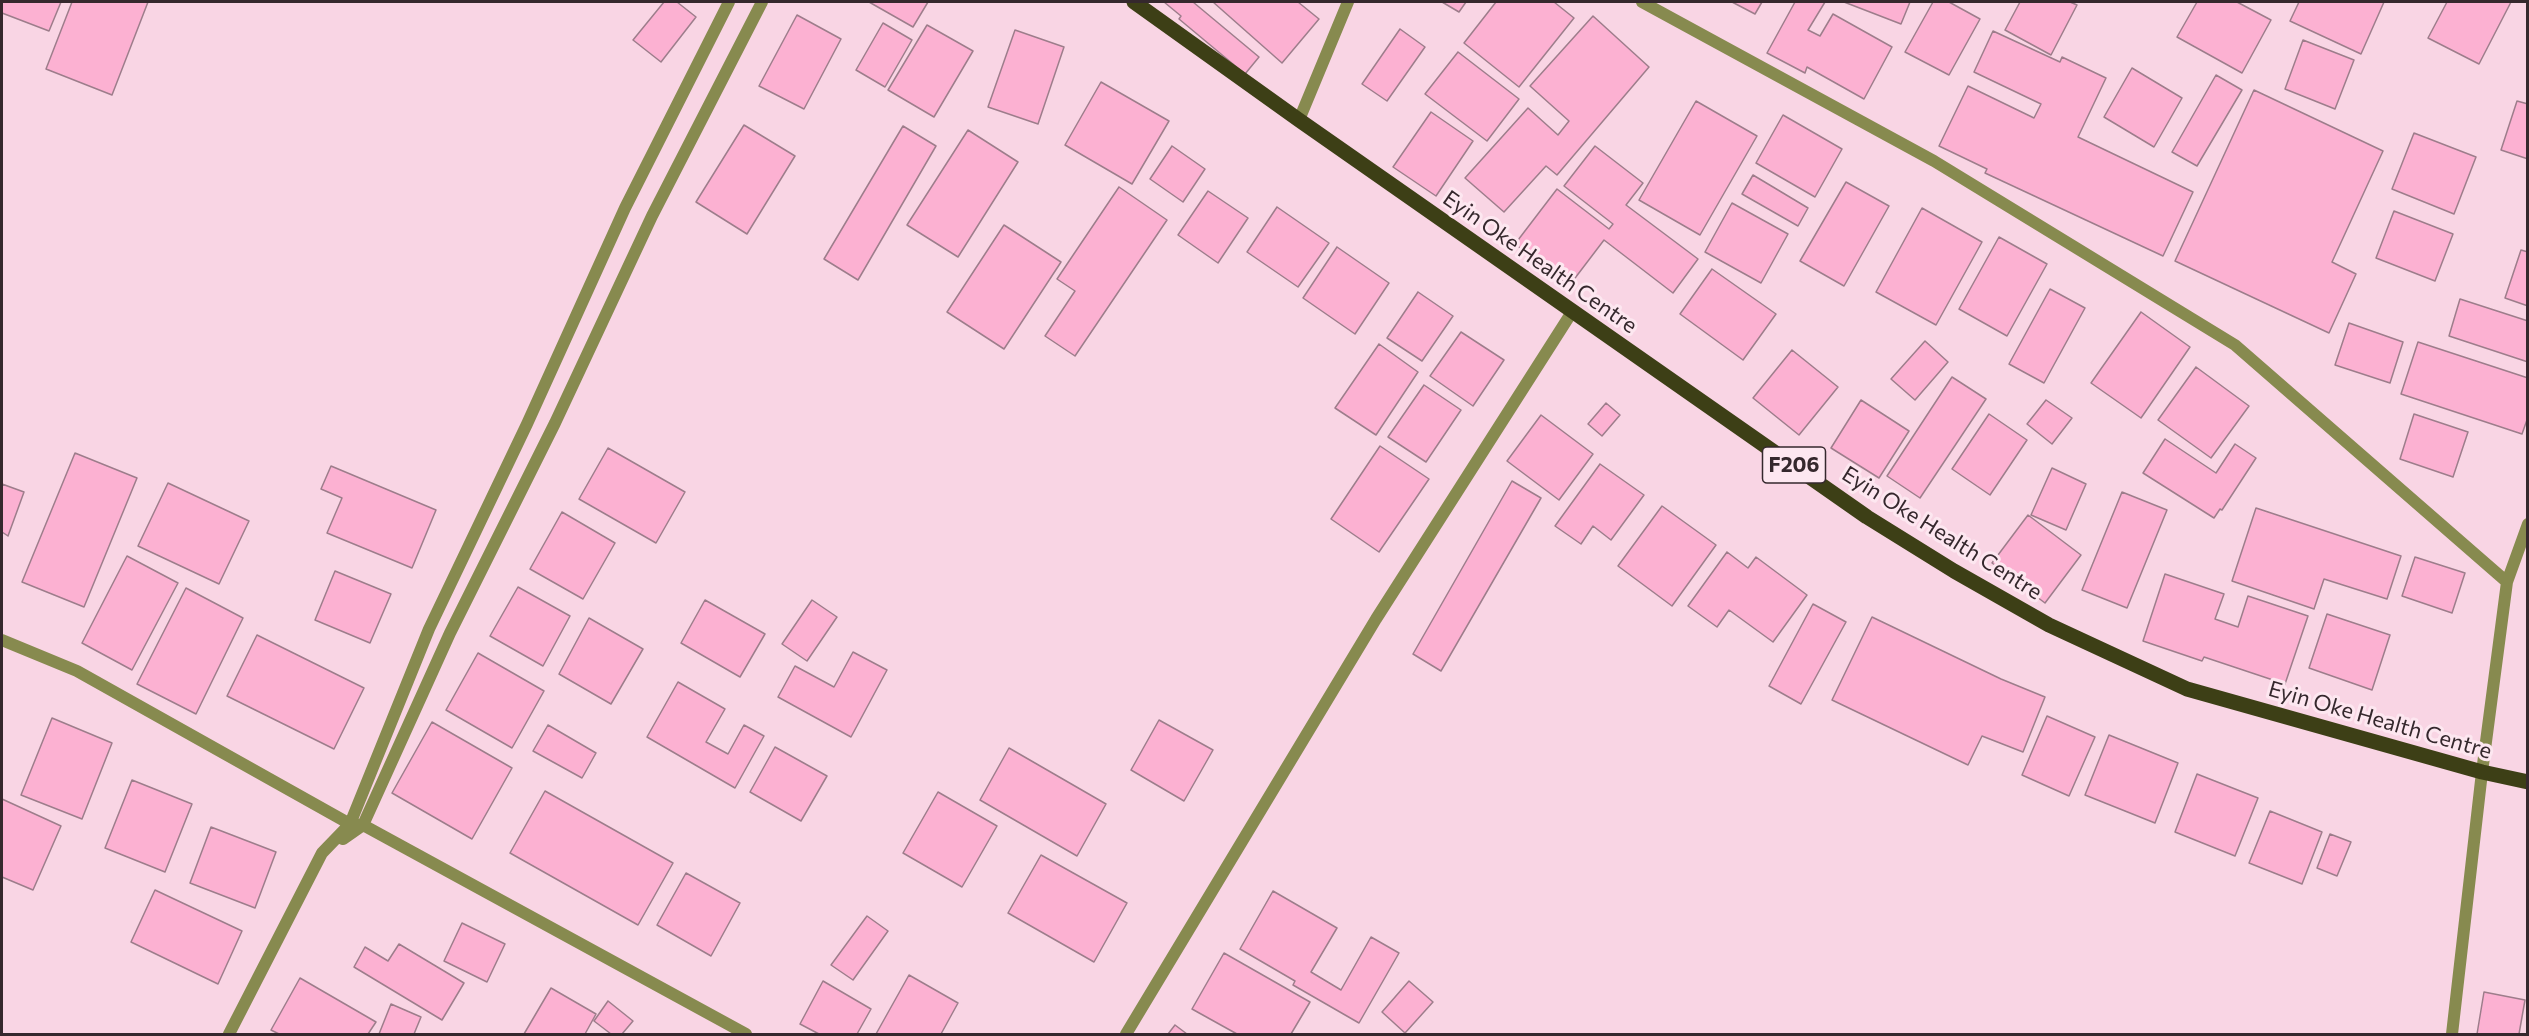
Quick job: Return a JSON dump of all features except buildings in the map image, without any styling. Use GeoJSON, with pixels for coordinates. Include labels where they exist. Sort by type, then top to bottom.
{"type":"FeatureCollection","features":[{"type":"Feature","properties":{"kind":"main road","name":"Eyin Oke Health Centre"},"geometry":{"type":"LineString","coordinates":[[1134,2],[1572,312],[1868,516],[1954,571],[2049,625],[2187,689],[2482,772],[2528,782]]}},
{"type":"Feature","properties":{"kind":"street"},"geometry":{"type":"LineString","coordinates":[[230,1035],[322,854],[350,824],[429,628],[625,208],[729,2]]}},
{"type":"Feature","properties":{"kind":"street"},"geometry":{"type":"LineString","coordinates":[[322,854],[363,825],[450,633],[555,423],[652,216],[762,2]]}},
{"type":"Feature","properties":{"kind":"street"},"geometry":{"type":"LineString","coordinates":[[1299,120],[1348,2]]}},
{"type":"Feature","properties":{"kind":"street"},"geometry":{"type":"LineString","coordinates":[[1642,2],[1934,161],[2235,345],[2507,582]]}},
{"type":"Feature","properties":{"kind":"street"},"geometry":{"type":"LineString","coordinates":[[1125,1035],[1376,619],[1572,312]]}},
{"type":"Feature","properties":{"kind":"street"},"geometry":{"type":"LineString","coordinates":[[2452,1033],[2482,772],[2507,582],[2528,524]]}},
{"type":"Feature","properties":{"kind":"street"},"geometry":{"type":"LineString","coordinates":[[2,640],[77,671],[350,824],[363,825],[746,1035]]}}]}
